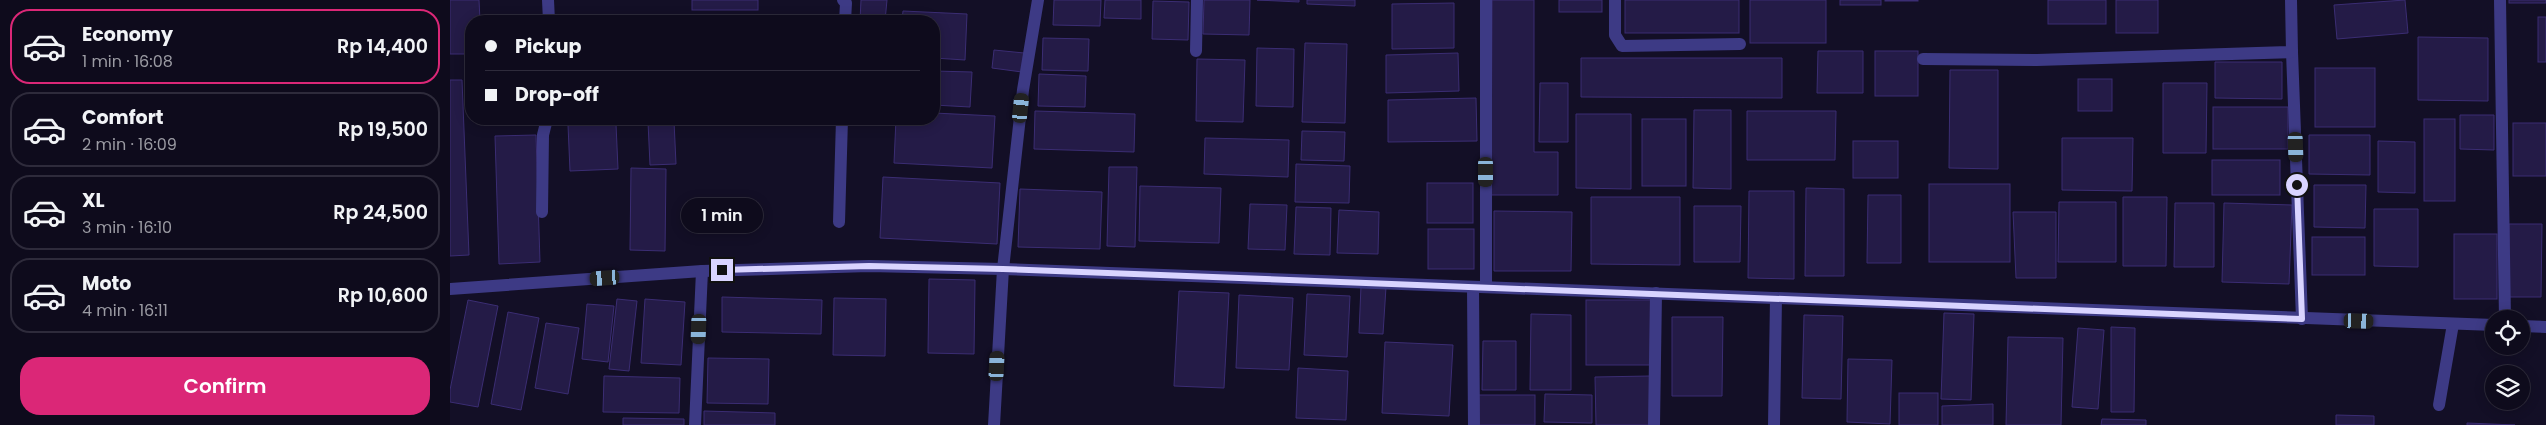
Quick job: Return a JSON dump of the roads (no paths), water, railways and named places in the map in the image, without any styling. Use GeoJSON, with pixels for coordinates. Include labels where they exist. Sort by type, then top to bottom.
{"type":"FeatureCollection","features":[{"type":"Feature","properties":{"kind":"street"},"geometry":{"type":"LineString","coordinates":[[548,0],[549,15]]}},
{"type":"Feature","properties":{"kind":"street"},"geometry":{"type":"LineString","coordinates":[[843,0],[846,3],[845,15]]}},
{"type":"Feature","properties":{"kind":"street"},"geometry":{"type":"LineString","coordinates":[[994,425],[1003,269],[1023,90],[1038,0]]}},
{"type":"Feature","properties":{"kind":"street"},"geometry":{"type":"LineString","coordinates":[[1196,51],[1197,0]]}},
{"type":"Feature","properties":{"kind":"street"},"geometry":{"type":"LineString","coordinates":[[1486,0],[1486,287]]}},
{"type":"Feature","properties":{"kind":"street"},"geometry":{"type":"LineString","coordinates":[[1615,0],[1615,35],[1622,46],[1740,44]]}},
{"type":"Feature","properties":{"kind":"street"},"geometry":{"type":"LineString","coordinates":[[2291,0],[2302,319]]}},
{"type":"Feature","properties":{"kind":"street"},"geometry":{"type":"LineString","coordinates":[[2500,0],[2505,310]]}},
{"type":"Feature","properties":{"kind":"street"},"geometry":{"type":"LineString","coordinates":[[1923,59],[2036,60],[2292,52]]}},
{"type":"Feature","properties":{"kind":"street"},"geometry":{"type":"LineString","coordinates":[[542,212],[543,135],[546,125]]}},
{"type":"Feature","properties":{"kind":"street"},"geometry":{"type":"LineString","coordinates":[[839,222],[842,125]]}},
{"type":"Feature","properties":{"kind":"street"},"geometry":{"type":"LineString","coordinates":[[450,289],[702,271],[869,266],[1003,269],[2485,325]]}},
{"type":"Feature","properties":{"kind":"street"},"geometry":{"type":"LineString","coordinates":[[695,425],[702,271]]}},
{"type":"Feature","properties":{"kind":"street"},"geometry":{"type":"LineString","coordinates":[[1473,287],[1474,425]]}},
{"type":"Feature","properties":{"kind":"street"},"geometry":{"type":"LineString","coordinates":[[1654,425],[1656,293]]}},
{"type":"Feature","properties":{"kind":"street"},"geometry":{"type":"LineString","coordinates":[[1774,425],[1776,298]]}},
{"type":"Feature","properties":{"kind":"street"},"geometry":{"type":"LineString","coordinates":[[2439,405],[2454,324]]}},
{"type":"Feature","properties":{"kind":"street"},"geometry":{"type":"LineString","coordinates":[[2530,326],[2546,327]]}}]}
